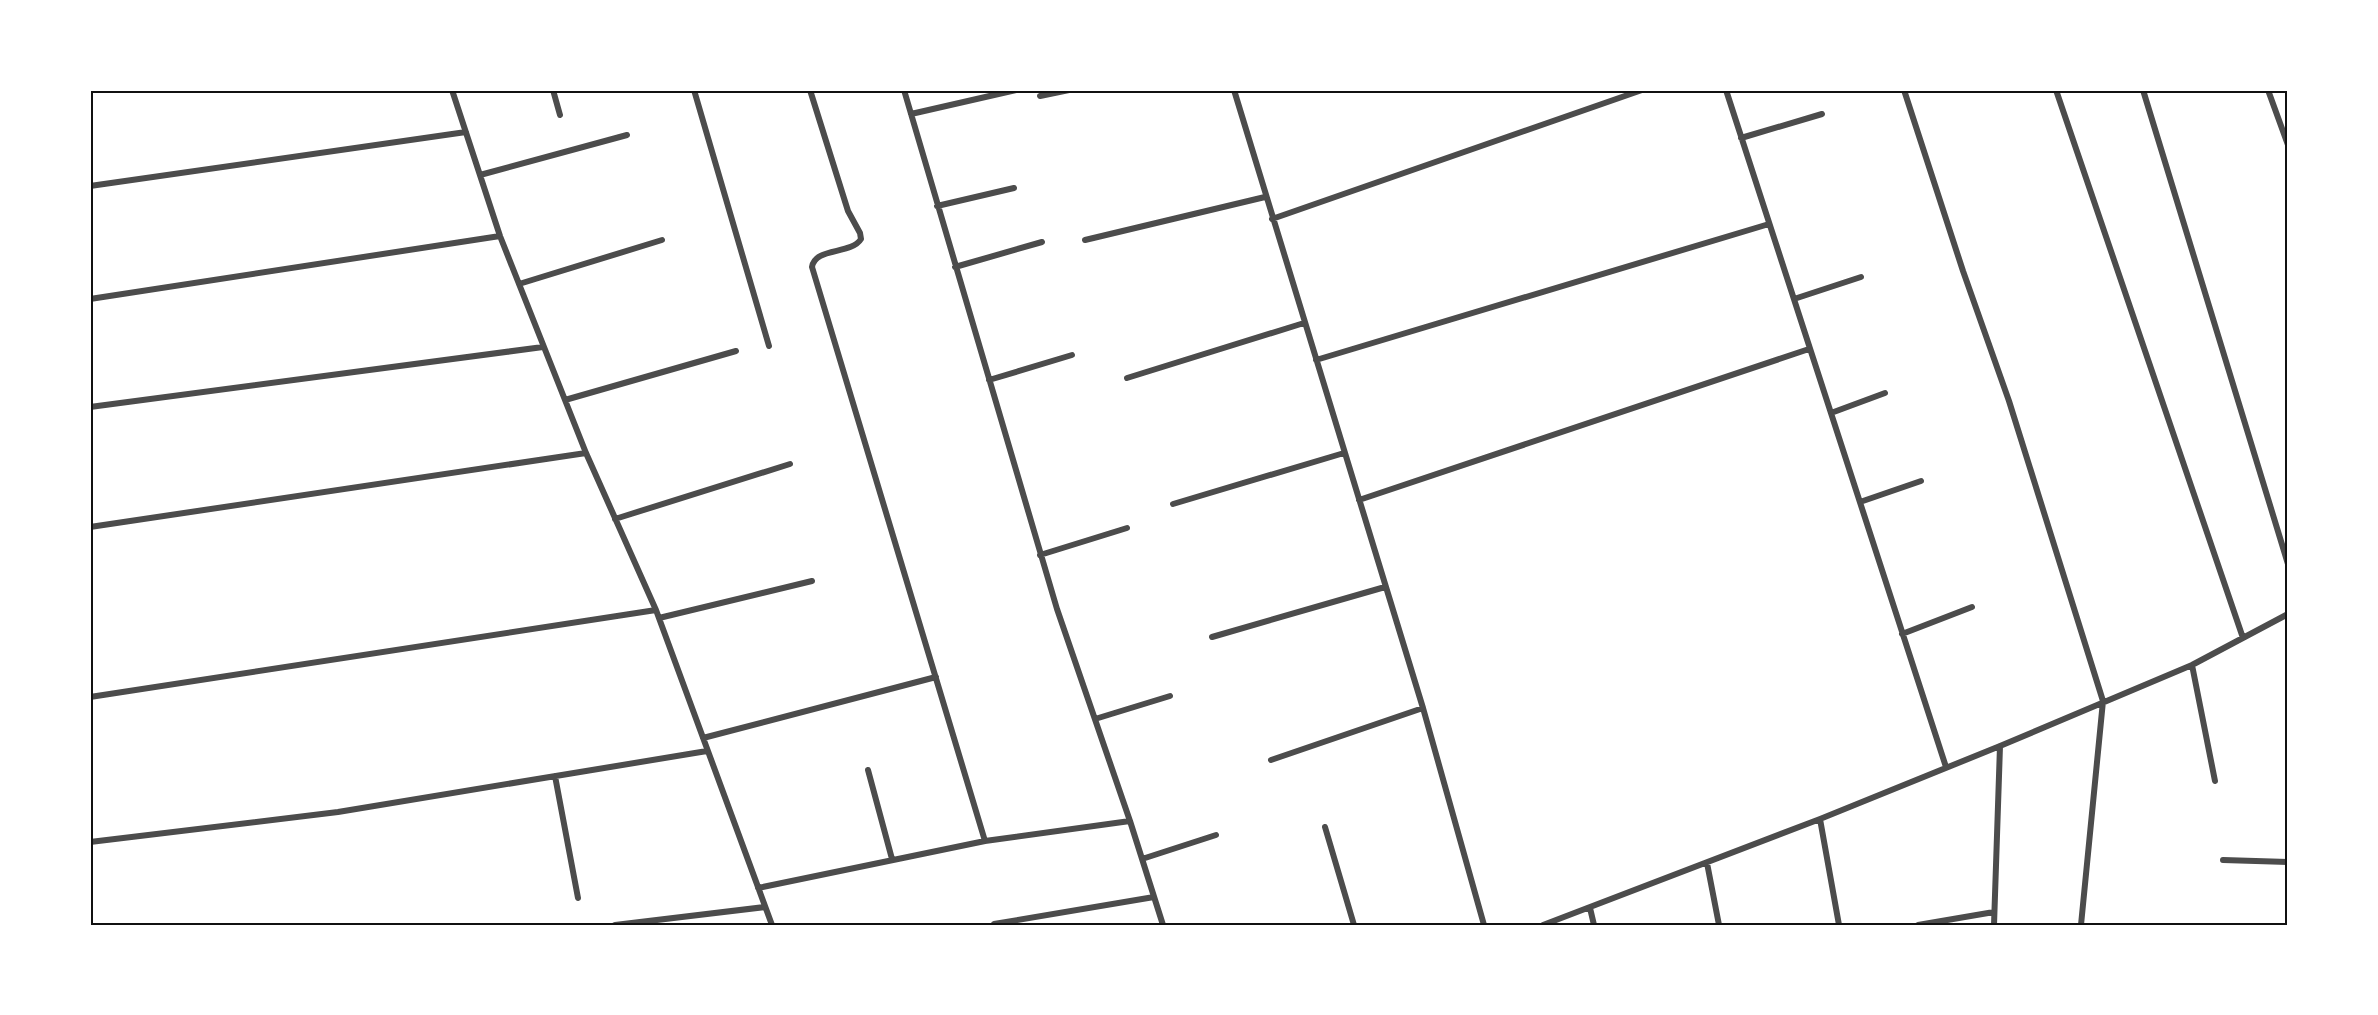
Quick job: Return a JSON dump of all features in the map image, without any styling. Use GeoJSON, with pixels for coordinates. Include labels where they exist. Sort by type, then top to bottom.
{"type":"FeatureCollection","features":[{"type":"Feature","properties":{"kind":"street"},"geometry":{"type":"LineString","coordinates":[[452,90],[501,236],[543,347],[586,453],[656,610],[772,925]]}},
{"type":"Feature","properties":{"kind":"street"},"geometry":{"type":"LineString","coordinates":[[553,90],[560,115]]}},
{"type":"Feature","properties":{"kind":"street"},"geometry":{"type":"LineString","coordinates":[[694,90],[769,346]]}},
{"type":"Feature","properties":{"kind":"street"},"geometry":{"type":"LineString","coordinates":[[810,90],[848,211],[861,239],[856,246],[820,256],[815,259],[812,267],[985,841]]}},
{"type":"Feature","properties":{"kind":"street"},"geometry":{"type":"LineString","coordinates":[[904,90],[1040,555],[1163,925]]}},
{"type":"Feature","properties":{"kind":"street"},"geometry":{"type":"LineString","coordinates":[[911,114],[1016,90]]}},
{"type":"Feature","properties":{"kind":"street"},"geometry":{"type":"LineString","coordinates":[[1040,96],[1069,90]]}},
{"type":"Feature","properties":{"kind":"street"},"geometry":{"type":"LineString","coordinates":[[1234,90],[1423,708],[1484,925]]}},
{"type":"Feature","properties":{"kind":"street"},"geometry":{"type":"LineString","coordinates":[[1272,219],[1641,90]]}},
{"type":"Feature","properties":{"kind":"street"},"geometry":{"type":"LineString","coordinates":[[1725,90],[1946,767]]}},
{"type":"Feature","properties":{"kind":"street"},"geometry":{"type":"LineString","coordinates":[[1904,90],[1963,271],[2009,401],[2103,701],[2081,925]]}},
{"type":"Feature","properties":{"kind":"street"},"geometry":{"type":"LineString","coordinates":[[2056,90],[2243,638]]}},
{"type":"Feature","properties":{"kind":"street"},"geometry":{"type":"LineString","coordinates":[[2143,90],[2288,564]]}},
{"type":"Feature","properties":{"kind":"street"},"geometry":{"type":"LineString","coordinates":[[2268,90],[2288,145]]}},
{"type":"Feature","properties":{"kind":"street"},"geometry":{"type":"LineString","coordinates":[[1741,138],[1822,114]]}},
{"type":"Feature","properties":{"kind":"street"},"geometry":{"type":"LineString","coordinates":[[90,186],[466,132]]}},
{"type":"Feature","properties":{"kind":"street"},"geometry":{"type":"LineString","coordinates":[[480,175],[627,135]]}},
{"type":"Feature","properties":{"kind":"street"},"geometry":{"type":"LineString","coordinates":[[937,206],[1014,188]]}},
{"type":"Feature","properties":{"kind":"street"},"geometry":{"type":"LineString","coordinates":[[1085,240],[1265,197]]}},
{"type":"Feature","properties":{"kind":"street"},"geometry":{"type":"LineString","coordinates":[[1316,360],[1768,224]]}},
{"type":"Feature","properties":{"kind":"street"},"geometry":{"type":"LineString","coordinates":[[90,298],[501,236]]}},
{"type":"Feature","properties":{"kind":"street"},"geometry":{"type":"LineString","coordinates":[[519,284],[662,240]]}},
{"type":"Feature","properties":{"kind":"street"},"geometry":{"type":"LineString","coordinates":[[955,267],[1042,242]]}},
{"type":"Feature","properties":{"kind":"street"},"geometry":{"type":"LineString","coordinates":[[1794,299],[1861,277]]}},
{"type":"Feature","properties":{"kind":"street"},"geometry":{"type":"LineString","coordinates":[[1127,378],[1304,323]]}},
{"type":"Feature","properties":{"kind":"street"},"geometry":{"type":"LineString","coordinates":[[90,406],[543,347]]}},
{"type":"Feature","properties":{"kind":"street"},"geometry":{"type":"LineString","coordinates":[[1359,500],[1809,349]]}},
{"type":"Feature","properties":{"kind":"street"},"geometry":{"type":"LineString","coordinates":[[565,400],[736,351]]}},
{"type":"Feature","properties":{"kind":"street"},"geometry":{"type":"LineString","coordinates":[[988,380],[1072,355]]}},
{"type":"Feature","properties":{"kind":"street"},"geometry":{"type":"LineString","coordinates":[[1831,413],[1886,393]]}},
{"type":"Feature","properties":{"kind":"street"},"geometry":{"type":"LineString","coordinates":[[90,527],[586,453]]}},
{"type":"Feature","properties":{"kind":"street"},"geometry":{"type":"LineString","coordinates":[[1173,504],[1344,453]]}},
{"type":"Feature","properties":{"kind":"street"},"geometry":{"type":"LineString","coordinates":[[615,519],[790,464]]}},
{"type":"Feature","properties":{"kind":"street"},"geometry":{"type":"LineString","coordinates":[[1860,502],[1921,481]]}},
{"type":"Feature","properties":{"kind":"street"},"geometry":{"type":"LineString","coordinates":[[1040,555],[1127,528]]}},
{"type":"Feature","properties":{"kind":"street"},"geometry":{"type":"LineString","coordinates":[[659,618],[812,581]]}},
{"type":"Feature","properties":{"kind":"street"},"geometry":{"type":"LineString","coordinates":[[1212,637],[1385,586]]}},
{"type":"Feature","properties":{"kind":"street"},"geometry":{"type":"LineString","coordinates":[[1902,634],[1972,607]]}},
{"type":"Feature","properties":{"kind":"street"},"geometry":{"type":"LineString","coordinates":[[90,697],[656,610]]}},
{"type":"Feature","properties":{"kind":"street"},"geometry":{"type":"LineString","coordinates":[[1544,925],[1821,819],[2000,746],[2192,665],[2288,614]]}},
{"type":"Feature","properties":{"kind":"street"},"geometry":{"type":"LineString","coordinates":[[2192,665],[2215,781]]}},
{"type":"Feature","properties":{"kind":"street"},"geometry":{"type":"LineString","coordinates":[[703,738],[936,677]]}},
{"type":"Feature","properties":{"kind":"street"},"geometry":{"type":"LineString","coordinates":[[1095,719],[1170,696]]}},
{"type":"Feature","properties":{"kind":"street"},"geometry":{"type":"LineString","coordinates":[[1271,760],[1423,708]]}},
{"type":"Feature","properties":{"kind":"street"},"geometry":{"type":"LineString","coordinates":[[1994,925],[2000,746]]}},
{"type":"Feature","properties":{"kind":"street"},"geometry":{"type":"LineString","coordinates":[[90,842],[338,812],[707,750]]}},
{"type":"Feature","properties":{"kind":"street"},"geometry":{"type":"LineString","coordinates":[[868,770],[892,859]]}},
{"type":"Feature","properties":{"kind":"street"},"geometry":{"type":"LineString","coordinates":[[555,776],[578,898]]}},
{"type":"Feature","properties":{"kind":"street"},"geometry":{"type":"LineString","coordinates":[[1821,819],[1839,925]]}},
{"type":"Feature","properties":{"kind":"street"},"geometry":{"type":"LineString","coordinates":[[758,888],[985,841],[1130,821]]}},
{"type":"Feature","properties":{"kind":"street"},"geometry":{"type":"LineString","coordinates":[[1325,827],[1354,925]]}},
{"type":"Feature","properties":{"kind":"street"},"geometry":{"type":"LineString","coordinates":[[1142,859],[1216,834]]}},
{"type":"Feature","properties":{"kind":"street"},"geometry":{"type":"LineString","coordinates":[[2223,860],[2288,862]]}},
{"type":"Feature","properties":{"kind":"street"},"geometry":{"type":"LineString","coordinates":[[1707,863],[1719,925]]}},
{"type":"Feature","properties":{"kind":"street"},"geometry":{"type":"LineString","coordinates":[[993,924],[1154,897]]}},
{"type":"Feature","properties":{"kind":"street"},"geometry":{"type":"LineString","coordinates":[[615,925],[765,907]]}},
{"type":"Feature","properties":{"kind":"street"},"geometry":{"type":"LineString","coordinates":[[1590,908],[1594,925]]}},
{"type":"Feature","properties":{"kind":"street"},"geometry":{"type":"LineString","coordinates":[[1918,925],[1994,912]]}}]}
